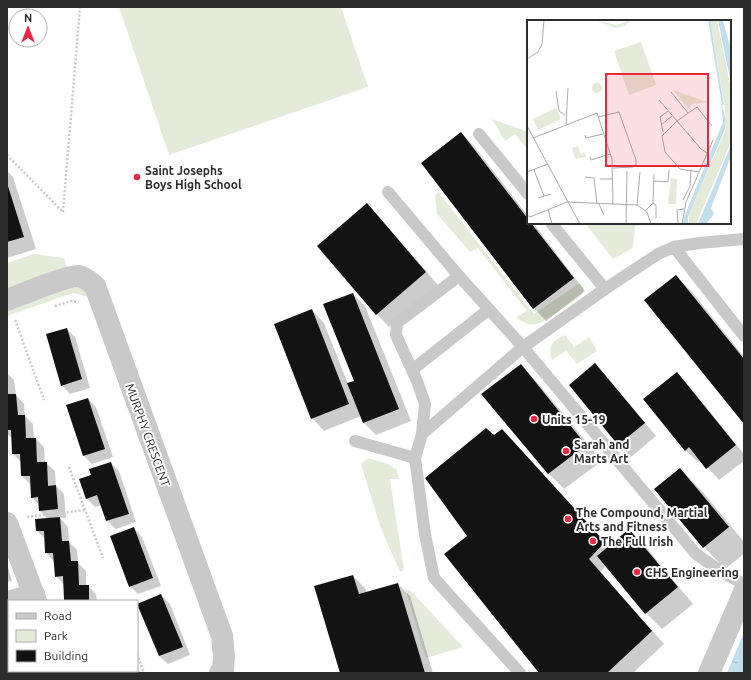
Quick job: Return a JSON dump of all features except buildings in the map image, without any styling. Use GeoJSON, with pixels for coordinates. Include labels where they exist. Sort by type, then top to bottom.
{"type":"FeatureCollection","features":[{"type":"Feature","properties":{"kind":"street","name":"MURPHY CRESCENT"},"geometry":{"type":"LineString","coordinates":[[7,300],[77,276],[84,277],[95,286],[222,636],[224,656],[223,671],[220,673]]}},
{"type":"Feature","properties":{"kind":"street"},"geometry":{"type":"LineString","coordinates":[[15,520],[35,598],[20,600]]}},
{"type":"Feature","properties":{"kind":"street"},"geometry":{"type":"LineString","coordinates":[[709,673],[744,592]]}},
{"type":"Feature","properties":{"kind":"lane"},"geometry":{"type":"LineString","coordinates":[[479,134],[527,193]]}},
{"type":"Feature","properties":{"kind":"lane"},"geometry":{"type":"LineString","coordinates":[[388,192],[488,310],[523,347],[696,554],[723,573],[744,584]]}},
{"type":"Feature","properties":{"kind":"lane"},"geometry":{"type":"LineString","coordinates":[[552,224],[605,289]]}},
{"type":"Feature","properties":{"kind":"lane"},"geometry":{"type":"LineString","coordinates":[[422,434],[523,347],[605,289],[658,254],[674,247],[744,239]]}},
{"type":"Feature","properties":{"kind":"lane"},"geometry":{"type":"LineString","coordinates":[[674,247],[744,336]]}},
{"type":"Feature","properties":{"kind":"lane"},"geometry":{"type":"LineString","coordinates":[[459,276],[397,323],[396,335],[425,404],[422,434],[415,458],[425,534],[434,578],[520,673]]}},
{"type":"Feature","properties":{"kind":"lane"},"geometry":{"type":"LineString","coordinates":[[412,370],[488,310]]}},
{"type":"Feature","properties":{"kind":"lane"},"geometry":{"type":"LineString","coordinates":[[355,441],[415,458]]}},
{"type":"Feature","properties":{"kind":"path"},"geometry":{"type":"LineString","coordinates":[[7,155],[63,212],[80,7]]}},
{"type":"Feature","properties":{"kind":"path"},"geometry":{"type":"LineString","coordinates":[[50,308],[71,301],[88,304],[100,300]]}},
{"type":"Feature","properties":{"kind":"path"},"geometry":{"type":"LineString","coordinates":[[22,317],[14,319],[44,400]]}},
{"type":"Feature","properties":{"kind":"path"},"geometry":{"type":"LineString","coordinates":[[69,467],[103,558]]}},
{"type":"Feature","properties":{"kind":"path"},"geometry":{"type":"LineString","coordinates":[[15,520],[85,510]]}},
{"type":"Feature","properties":{"kind":"path"},"geometry":{"type":"LineString","coordinates":[[138,657],[144,673]]}},
{"type":"Feature","properties":{"kind":"green space"},"geometry":{"type":"Polygon","coordinates":[[[119,7],[341,7],[368,87],[169,155],[119,7]]]}},
{"type":"Feature","properties":{"kind":"green space"},"geometry":{"type":"Polygon","coordinates":[[[492,119],[527,132],[527,149],[515,134],[505,141],[492,119]]]}},
{"type":"Feature","properties":{"kind":"green space"},"geometry":{"type":"Polygon","coordinates":[[[438,192],[534,314],[580,283],[584,289],[582,295],[541,323],[525,323],[516,317],[527,311],[478,248],[470,252],[437,214],[435,196],[438,192]]]}},
{"type":"Feature","properties":{"kind":"green space"},"geometry":{"type":"Polygon","coordinates":[[[586,224],[648,224],[635,226],[633,248],[613,259],[586,224]]]}},
{"type":"Feature","properties":{"kind":"green space"},"geometry":{"type":"Polygon","coordinates":[[[34,254],[64,258],[67,267],[7,288],[7,263],[34,254]]]}},
{"type":"Feature","properties":{"kind":"green space"},"geometry":{"type":"Polygon","coordinates":[[[84,285],[88,297],[73,293],[7,316],[7,304],[84,285]]]}},
{"type":"Feature","properties":{"kind":"green space"},"geometry":{"type":"Polygon","coordinates":[[[565,335],[574,347],[589,337],[597,351],[577,364],[566,351],[552,360],[550,348],[552,344],[557,339],[565,335]]]}},
{"type":"Feature","properties":{"kind":"green space"},"geometry":{"type":"Polygon","coordinates":[[[368,458],[388,464],[397,470],[399,479],[390,479],[404,570],[400,572],[380,526],[361,464],[368,458]]]}},
{"type":"Feature","properties":{"kind":"green space"},"geometry":{"type":"Polygon","coordinates":[[[405,588],[412,592],[463,647],[426,658],[405,588]]]}},
{"type":"Feature","properties":{"kind":"green space"},"geometry":{"type":"Polygon","coordinates":[[[138,667],[141,673],[66,673],[138,672],[138,667]]]}},
{"type":"Feature","properties":{"kind":"water"},"geometry":{"type":"Polygon","coordinates":[[[744,632],[744,673],[727,673],[744,632]]]}},
{"type":"Feature","properties":{"kind":"place","name":"Saint Josephs Boys High School"},"geometry":{"type":"Point","coordinates":[137,177]}},
{"type":"Feature","properties":{"kind":"place","name":"Units 15-19"},"geometry":{"type":"Point","coordinates":[534,419]}},
{"type":"Feature","properties":{"kind":"place","name":"Sarah and Marts Art"},"geometry":{"type":"Point","coordinates":[566,451]}},
{"type":"Feature","properties":{"kind":"place","name":"The Compound, Martial Arts and Fitness"},"geometry":{"type":"Point","coordinates":[568,519]}},
{"type":"Feature","properties":{"kind":"place","name":"The Full Irish"},"geometry":{"type":"Point","coordinates":[593,541]}},
{"type":"Feature","properties":{"kind":"place","name":"CHS Engineering"},"geometry":{"type":"Point","coordinates":[637,572]}}]}
